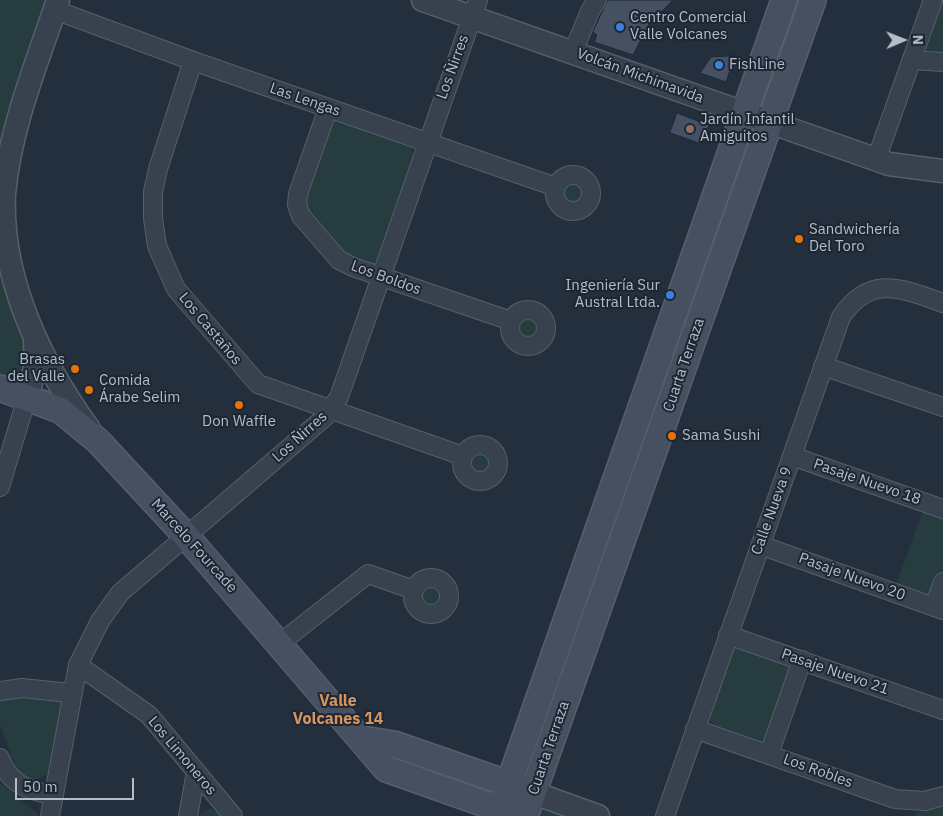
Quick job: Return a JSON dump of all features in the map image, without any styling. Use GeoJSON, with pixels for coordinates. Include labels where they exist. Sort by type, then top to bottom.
{"type":"FeatureCollection","features":[{"type":"Feature","properties":{"kind":"main road","name":"Cuarta Terraza"},"geometry":{"type":"LineString","coordinates":[[506,814],[509,784],[784,0]]}},
{"type":"Feature","properties":{"kind":"main road","name":"Cuarta Terraza"},"geometry":{"type":"LineString","coordinates":[[525,816],[812,0]]}},
{"type":"Feature","properties":{"kind":"main road","name":"Marcelo Fourcade"},"geometry":{"type":"LineString","coordinates":[[0,388],[66,413],[98,441],[186,536],[386,769],[506,814]]}},
{"type":"Feature","properties":{"kind":"main road"},"geometry":{"type":"LineString","coordinates":[[362,739],[394,744],[534,793]]}},
{"type":"Feature","properties":{"kind":"street","name":"Volcán Michimavida"},"geometry":{"type":"LineString","coordinates":[[423,0],[474,8],[574,52],[876,160],[904,168],[943,172]]}},
{"type":"Feature","properties":{"kind":"street"},"geometry":{"type":"LineString","coordinates":[[574,52],[590,11],[597,0]]}},
{"type":"Feature","properties":{"kind":"street"},"geometry":{"type":"LineString","coordinates":[[876,160],[934,0]]}},
{"type":"Feature","properties":{"kind":"street"},"geometry":{"type":"LineString","coordinates":[[56,5],[17,125],[3,196],[4,233],[9,261],[24,314],[34,338],[70,402],[98,441]]}},
{"type":"Feature","properties":{"kind":"street","name":"Las Lengas"},"geometry":{"type":"LineString","coordinates":[[56,5],[193,61],[556,187]]}},
{"type":"Feature","properties":{"kind":"street","name":"Los Ñirres"},"geometry":{"type":"LineString","coordinates":[[50,816],[71,693],[78,666],[111,603],[330,411],[343,388],[474,8]]}},
{"type":"Feature","properties":{"kind":"street"},"geometry":{"type":"LineString","coordinates":[[912,60],[943,62]]}},
{"type":"Feature","properties":{"kind":"street","name":"Los Castaños"},"geometry":{"type":"LineString","coordinates":[[193,61],[158,169],[153,192],[154,232],[161,260],[176,289],[254,380],[266,388],[462,456]]}},
{"type":"Feature","properties":{"kind":"street","name":"Los Boldos"},"geometry":{"type":"LineString","coordinates":[[328,108],[298,194],[298,211],[339,260],[380,277],[511,322]]}},
{"type":"Feature","properties":{"kind":"street","name":"Calle Nueva 9"},"geometry":{"type":"LineString","coordinates":[[665,816],[840,316],[856,298],[874,289],[888,287],[912,292],[943,303]]}},
{"type":"Feature","properties":{"kind":"street"},"geometry":{"type":"LineString","coordinates":[[0,487],[36,364],[34,338]]}},
{"type":"Feature","properties":{"kind":"street"},"geometry":{"type":"LineString","coordinates":[[823,366],[943,407]]}},
{"type":"Feature","properties":{"kind":"street","name":"Pasaje Nuevo 18"},"geometry":{"type":"LineString","coordinates":[[792,456],[943,509]]}},
{"type":"Feature","properties":{"kind":"street","name":"Pasaje Nuevo 20"},"geometry":{"type":"LineString","coordinates":[[760,545],[938,608]]}},
{"type":"Feature","properties":{"kind":"street"},"geometry":{"type":"LineString","coordinates":[[279,644],[368,574],[414,590]]}},
{"type":"Feature","properties":{"kind":"street"},"geometry":{"type":"LineString","coordinates":[[938,608],[943,582]]}},
{"type":"Feature","properties":{"kind":"street","name":"Pasaje Nuevo 21"},"geometry":{"type":"LineString","coordinates":[[728,635],[943,710]]}},
{"type":"Feature","properties":{"kind":"street"},"geometry":{"type":"LineString","coordinates":[[770,754],[802,660]]}},
{"type":"Feature","properties":{"kind":"street","name":"Los Limoneros"},"geometry":{"type":"LineString","coordinates":[[78,666],[149,715],[233,816]]}},
{"type":"Feature","properties":{"kind":"street"},"geometry":{"type":"LineString","coordinates":[[0,691],[22,688],[71,693]]}},
{"type":"Feature","properties":{"kind":"street","name":"Los Robles"},"geometry":{"type":"LineString","coordinates":[[695,729],[895,799],[925,801],[943,796]]}},
{"type":"Feature","properties":{"kind":"street"},"geometry":{"type":"LineString","coordinates":[[0,758],[5,771],[14,782],[26,789],[54,796]]}},
{"type":"Feature","properties":{"kind":"street"},"geometry":{"type":"LineString","coordinates":[[188,816],[196,772]]}},
{"type":"Feature","properties":{"kind":"street"},"geometry":{"type":"LineString","coordinates":[[534,793],[598,816]]}},
{"type":"Feature","properties":{"kind":"green space"},"geometry":{"type":"Polygon","coordinates":[[[0,0],[51,0],[0,153],[0,0]]]}},
{"type":"Feature","properties":{"kind":"green space"},"geometry":{"type":"Polygon","coordinates":[[[940,0],[943,0],[943,52],[932,52],[925,48],[940,0]]]}},
{"type":"Feature","properties":{"kind":"green space"},"geometry":{"type":"Polygon","coordinates":[[[330,117],[411,143],[414,158],[374,267],[346,257],[305,211],[303,203],[330,117]]]}},
{"type":"Feature","properties":{"kind":"green space"},"geometry":{"type":"Polygon","coordinates":[[[755,127],[551,706],[566,653],[746,129],[755,127]]]}},
{"type":"Feature","properties":{"kind":"green space"},"geometry":{"type":"Polygon","coordinates":[[[573,180],[582,184],[586,193],[582,202],[573,206],[564,202],[560,193],[564,184],[573,180]]]}},
{"type":"Feature","properties":{"kind":"green space"},"geometry":{"type":"Polygon","coordinates":[[[0,268],[28,349],[23,375],[9,379],[0,376],[0,268]]]}},
{"type":"Feature","properties":{"kind":"green space"},"geometry":{"type":"Polygon","coordinates":[[[528,316],[537,319],[540,328],[537,337],[528,340],[519,337],[516,328],[519,319],[528,316]]]}},
{"type":"Feature","properties":{"kind":"green space"},"geometry":{"type":"Polygon","coordinates":[[[480,451],[489,454],[492,463],[489,472],[480,475],[471,472],[468,463],[471,454],[480,451]]]}},
{"type":"Feature","properties":{"kind":"green space"},"geometry":{"type":"Polygon","coordinates":[[[924,508],[943,514],[943,571],[932,600],[895,587],[924,508]]]}},
{"type":"Feature","properties":{"kind":"green space"},"geometry":{"type":"Polygon","coordinates":[[[431,584],[440,587],[443,596],[440,605],[431,608],[422,605],[419,596],[422,587],[431,584]]]}},
{"type":"Feature","properties":{"kind":"green space"},"geometry":{"type":"Polygon","coordinates":[[[735,642],[793,664],[769,745],[715,725],[711,721],[710,714],[735,642]]]}},
{"type":"Feature","properties":{"kind":"green space"},"geometry":{"type":"Polygon","coordinates":[[[9,695],[59,699],[63,704],[52,766],[48,774],[34,781],[27,780],[18,775],[0,724],[0,697],[9,695]]]}},
{"type":"Feature","properties":{"kind":"green space"},"geometry":{"type":"Polygon","coordinates":[[[0,783],[38,814],[37,816],[0,816],[0,783]]]}},
{"type":"Feature","properties":{"kind":"green space"},"geometry":{"type":"Polygon","coordinates":[[[541,807],[572,816],[541,816],[539,812],[541,807]]]}},
{"type":"Feature","properties":{"kind":"green space"},"geometry":{"type":"Polygon","coordinates":[[[943,807],[943,816],[915,816],[916,813],[943,807]]]}},
{"type":"Feature","properties":{"kind":"green space"},"geometry":{"type":"Polygon","coordinates":[[[208,809],[212,809],[221,816],[198,816],[208,809]]]}},
{"type":"Feature","properties":{"kind":"building","name":"Centro Comercial Valle Volcanes"},"geometry":{"type":"Polygon","coordinates":[[[608,0],[673,0],[649,24],[633,55],[594,42],[597,35],[593,32],[608,0]]]}},
{"type":"Feature","properties":{"kind":"building","name":"FishLine"},"geometry":{"type":"Polygon","coordinates":[[[735,56],[726,82],[700,73],[711,57],[735,56]]]}},
{"type":"Feature","properties":{"kind":"building","name":"Jardín Infantil Amiguitos"},"geometry":{"type":"Polygon","coordinates":[[[677,113],[709,125],[702,144],[670,133],[677,113]]]}},
{"type":"Feature","properties":{"kind":"place","name":"Centro Comercial Valle Volcanes"},"geometry":{"type":"Point","coordinates":[620,27]}},
{"type":"Feature","properties":{"kind":"place","name":"FishLine"},"geometry":{"type":"Point","coordinates":[719,65]}},
{"type":"Feature","properties":{"kind":"place","name":"Jardín Infantil Amiguitos"},"geometry":{"type":"Point","coordinates":[690,129]}},
{"type":"Feature","properties":{"kind":"place","name":"Sandwichería Del Toro"},"geometry":{"type":"Point","coordinates":[799,239]}},
{"type":"Feature","properties":{"kind":"place","name":"Ingeniería Sur Austral Ltda."},"geometry":{"type":"Point","coordinates":[670,295]}},
{"type":"Feature","properties":{"kind":"place","name":"Brasas del Valle"},"geometry":{"type":"Point","coordinates":[75,369]}},
{"type":"Feature","properties":{"kind":"place","name":"Comida Árabe Selim"},"geometry":{"type":"Point","coordinates":[89,390]}},
{"type":"Feature","properties":{"kind":"place","name":"Don Waffle"},"geometry":{"type":"Point","coordinates":[239,405]}},
{"type":"Feature","properties":{"kind":"place","name":"Sama Sushi"},"geometry":{"type":"Point","coordinates":[672,436]}},
{"type":"Feature","properties":{"kind":"district","name":"Valle Volcanes 14"},"geometry":{"type":"Point","coordinates":[338,710]}}]}
